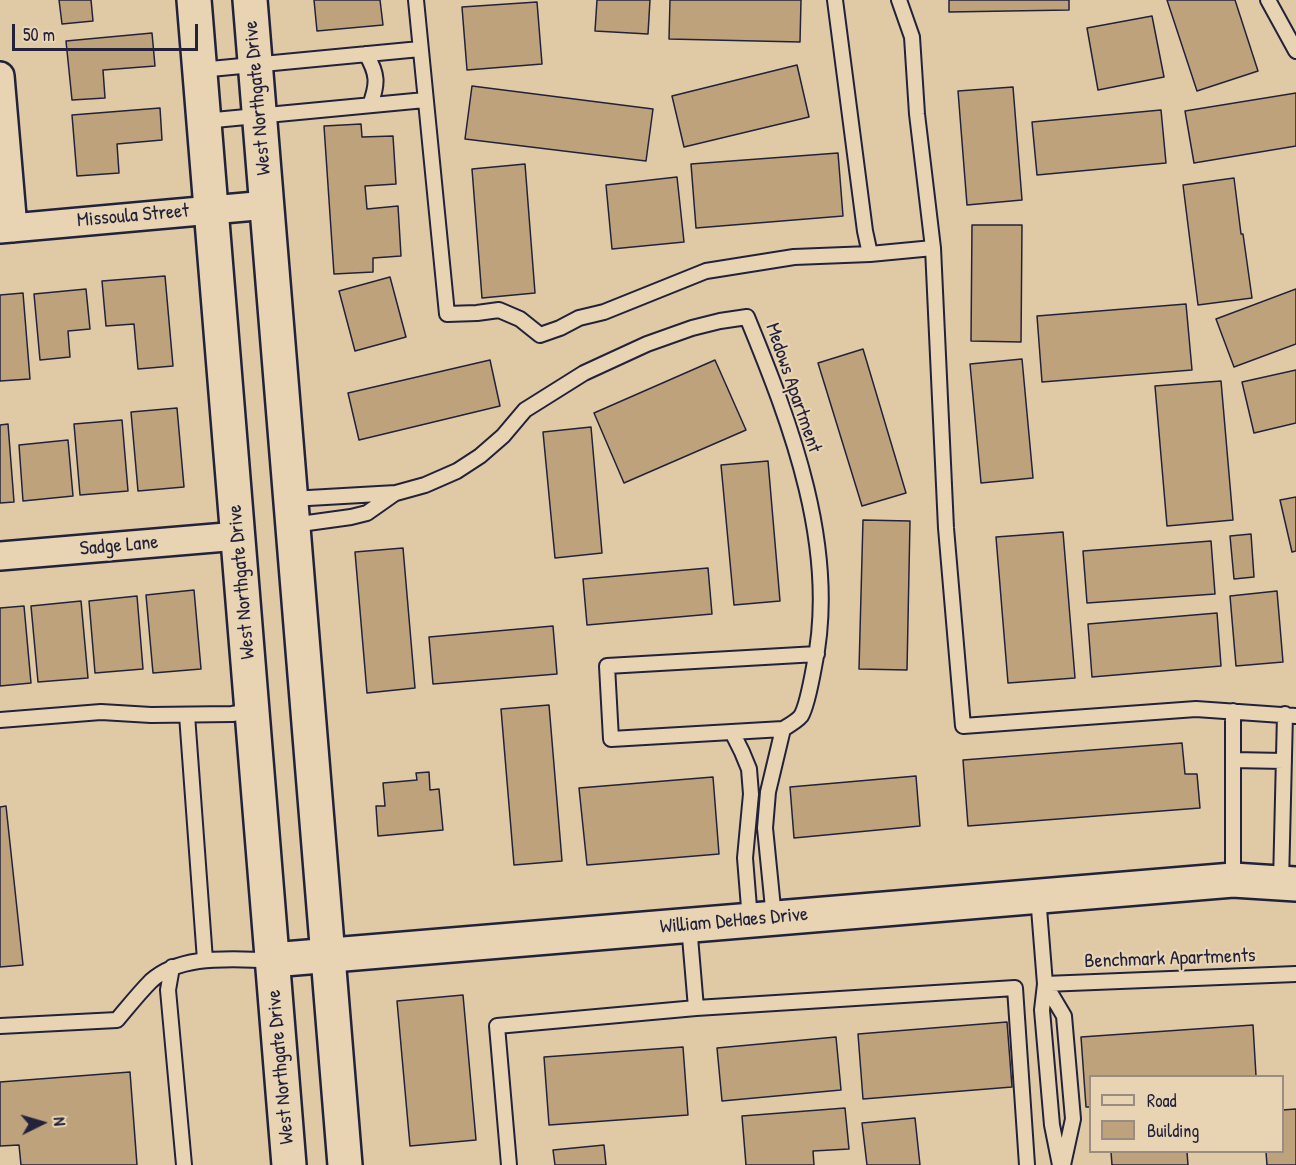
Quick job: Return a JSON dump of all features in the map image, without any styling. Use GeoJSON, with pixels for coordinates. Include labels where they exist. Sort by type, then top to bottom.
{"type":"FeatureCollection","features":[{"type":"Feature","properties":{"kind":"main road","name":"West Northgate Drive"},"geometry":{"type":"LineString","coordinates":[[194,0],[289,1165]]}},
{"type":"Feature","properties":{"kind":"main road","name":"West Northgate Drive"},"geometry":{"type":"LineString","coordinates":[[250,0],[345,1165]]}},
{"type":"Feature","properties":{"kind":"main road","name":"William DeHaes Drive"},"geometry":{"type":"LineString","coordinates":[[272,960],[1233,879],[1288,884]]}},
{"type":"Feature","properties":{"kind":"street"},"geometry":{"type":"LineString","coordinates":[[0,76],[6,228]]}},
{"type":"Feature","properties":{"kind":"street","name":"Missoula Street"},"geometry":{"type":"LineString","coordinates":[[6,228],[267,205]]}},
{"type":"Feature","properties":{"kind":"street","name":"Sadge Lane"},"geometry":{"type":"LineString","coordinates":[[0,556],[238,536]]}},
{"type":"Feature","properties":{"kind":"lane"},"geometry":{"type":"LineString","coordinates":[[416,0],[447,314],[477,314],[499,310],[520,319],[540,335],[579,318],[604,312],[706,271],[794,256],[870,254],[933,248]]}},
{"type":"Feature","properties":{"kind":"lane"},"geometry":{"type":"LineString","coordinates":[[836,0],[865,231],[870,254]]}},
{"type":"Feature","properties":{"kind":"lane"},"geometry":{"type":"LineString","coordinates":[[899,0],[912,37],[917,114],[933,248],[946,528],[963,726],[1196,709],[1290,715],[1284,761],[1288,884]]}},
{"type":"Feature","properties":{"kind":"lane"},"geometry":{"type":"LineString","coordinates":[[1268,0],[1296,51]]}},
{"type":"Feature","properties":{"kind":"lane"},"geometry":{"type":"LineString","coordinates":[[200,70],[420,49]]}},
{"type":"Feature","properties":{"kind":"lane"},"geometry":{"type":"LineString","coordinates":[[366,54],[373,66],[376,79],[376,90],[370,105]]}},
{"type":"Feature","properties":{"kind":"lane"},"geometry":{"type":"LineString","coordinates":[[204,121],[425,100]]}},
{"type":"Feature","properties":{"kind":"lane","name":"Medows Apartment"},"geometry":{"type":"LineString","coordinates":[[292,512],[396,493],[425,485],[457,471],[480,456],[503,436],[525,410],[584,373],[646,344],[692,328],[747,317],[784,411],[803,475],[815,529],[819,560],[821,616],[817,654],[801,716],[783,729]]}},
{"type":"Feature","properties":{"kind":"lane","name":"Medows Apartment"},"geometry":{"type":"LineString","coordinates":[[292,512],[342,519],[367,513],[396,493]]}},
{"type":"Feature","properties":{"kind":"lane"},"geometry":{"type":"LineString","coordinates":[[762,919],[768,792],[783,729],[611,739],[607,666],[817,654]]}},
{"type":"Feature","properties":{"kind":"lane"},"geometry":{"type":"LineString","coordinates":[[0,720],[101,712],[187,715],[252,711]]}},
{"type":"Feature","properties":{"kind":"lane"},"geometry":{"type":"LineString","coordinates":[[1233,711],[1233,879]]}},
{"type":"Feature","properties":{"kind":"lane"},"geometry":{"type":"LineString","coordinates":[[187,715],[205,960]]}},
{"type":"Feature","properties":{"kind":"lane"},"geometry":{"type":"LineString","coordinates":[[732,732],[748,769],[751,794],[745,858],[762,919]]}},
{"type":"Feature","properties":{"kind":"lane"},"geometry":{"type":"LineString","coordinates":[[1233,760],[1284,761]]}},
{"type":"Feature","properties":{"kind":"lane"},"geometry":{"type":"LineString","coordinates":[[1038,896],[1045,984],[1042,1010],[1052,1125],[1061,1165]]}},
{"type":"Feature","properties":{"kind":"lane"},"geometry":{"type":"LineString","coordinates":[[689,925],[696,1008]]}},
{"type":"Feature","properties":{"kind":"lane","name":"William DeHaes Drive"},"geometry":{"type":"LineString","coordinates":[[172,967],[200,960],[272,960]]}},
{"type":"Feature","properties":{"kind":"lane"},"geometry":{"type":"LineString","coordinates":[[0,1026],[117,1020],[152,980],[172,967]]}},
{"type":"Feature","properties":{"kind":"lane"},"geometry":{"type":"LineString","coordinates":[[172,967],[168,990],[184,1165]]}},
{"type":"Feature","properties":{"kind":"lane","name":"Benchmark Apartments"},"geometry":{"type":"LineString","coordinates":[[1045,984],[1296,974]]}},
{"type":"Feature","properties":{"kind":"lane"},"geometry":{"type":"LineString","coordinates":[[1045,984],[1064,1016],[1073,1119],[1061,1165]]}},
{"type":"Feature","properties":{"kind":"lane"},"geometry":{"type":"LineString","coordinates":[[509,1165],[497,1026],[696,1008],[1015,988],[1028,1165]]}},
{"type":"Feature","properties":{"kind":"building"},"geometry":{"type":"Polygon","coordinates":[[[59,0],[91,0],[93,21],[62,24],[59,0]]]}},
{"type":"Feature","properties":{"kind":"building"},"geometry":{"type":"Polygon","coordinates":[[[314,0],[380,0],[383,25],[317,31],[314,0]]]}},
{"type":"Feature","properties":{"kind":"building"},"geometry":{"type":"Polygon","coordinates":[[[597,0],[650,0],[648,34],[595,31],[597,0]]]}},
{"type":"Feature","properties":{"kind":"building"},"geometry":{"type":"Polygon","coordinates":[[[670,0],[801,0],[800,42],[669,39],[670,0]]]}},
{"type":"Feature","properties":{"kind":"building"},"geometry":{"type":"Polygon","coordinates":[[[949,0],[1069,0],[1069,10],[949,12],[949,0]]]}},
{"type":"Feature","properties":{"kind":"building"},"geometry":{"type":"Polygon","coordinates":[[[1167,0],[1235,0],[1258,71],[1197,91],[1167,0]]]}},
{"type":"Feature","properties":{"kind":"building"},"geometry":{"type":"Polygon","coordinates":[[[537,2],[542,64],[467,70],[462,7],[537,2]]]}},
{"type":"Feature","properties":{"kind":"building"},"geometry":{"type":"Polygon","coordinates":[[[1152,16],[1164,77],[1098,90],[1087,28],[1152,16]]]}},
{"type":"Feature","properties":{"kind":"building"},"geometry":{"type":"Polygon","coordinates":[[[152,33],[155,66],[103,70],[105,98],[72,100],[66,41],[152,33]]]}},
{"type":"Feature","properties":{"kind":"building"},"geometry":{"type":"Polygon","coordinates":[[[797,65],[809,117],[684,147],[672,96],[797,65]]]}},
{"type":"Feature","properties":{"kind":"building"},"geometry":{"type":"Polygon","coordinates":[[[472,86],[653,109],[646,161],[465,139],[472,86]]]}},
{"type":"Feature","properties":{"kind":"building"},"geometry":{"type":"Polygon","coordinates":[[[1013,87],[1022,200],[967,205],[958,91],[1013,87]]]}},
{"type":"Feature","properties":{"kind":"building"},"geometry":{"type":"Polygon","coordinates":[[[1296,93],[1296,146],[1194,163],[1185,111],[1296,93]]]}},
{"type":"Feature","properties":{"kind":"building"},"geometry":{"type":"Polygon","coordinates":[[[160,108],[162,140],[117,144],[119,173],[77,176],[72,115],[160,108]]]}},
{"type":"Feature","properties":{"kind":"building"},"geometry":{"type":"Polygon","coordinates":[[[1161,110],[1166,163],[1037,175],[1032,122],[1161,110]]]}},
{"type":"Feature","properties":{"kind":"building"},"geometry":{"type":"Polygon","coordinates":[[[361,124],[362,137],[393,136],[396,184],[365,186],[367,209],[398,206],[401,256],[373,258],[373,272],[334,274],[324,126],[361,124]]]}},
{"type":"Feature","properties":{"kind":"building"},"geometry":{"type":"Polygon","coordinates":[[[838,153],[843,216],[696,228],[691,164],[838,153]]]}},
{"type":"Feature","properties":{"kind":"building"},"geometry":{"type":"Polygon","coordinates":[[[525,164],[535,293],[482,298],[472,169],[525,164]]]}},
{"type":"Feature","properties":{"kind":"building"},"geometry":{"type":"Polygon","coordinates":[[[677,177],[684,242],[612,249],[606,185],[677,177]]]}},
{"type":"Feature","properties":{"kind":"building"},"geometry":{"type":"Polygon","coordinates":[[[1234,178],[1252,298],[1198,305],[1183,185],[1234,178]]]}},
{"type":"Feature","properties":{"kind":"building"},"geometry":{"type":"Polygon","coordinates":[[[972,225],[1022,225],[1021,342],[971,341],[972,225]]]}},
{"type":"Feature","properties":{"kind":"building"},"geometry":{"type":"Polygon","coordinates":[[[165,276],[173,366],[138,369],[134,324],[106,326],[102,281],[165,276]]]}},
{"type":"Feature","properties":{"kind":"building"},"geometry":{"type":"Polygon","coordinates":[[[390,277],[406,337],[355,351],[339,291],[390,277]]]}},
{"type":"Feature","properties":{"kind":"building"},"geometry":{"type":"Polygon","coordinates":[[[86,289],[90,329],[68,331],[70,357],[40,360],[34,294],[86,289]]]}},
{"type":"Feature","properties":{"kind":"building"},"geometry":{"type":"Polygon","coordinates":[[[1296,289],[1296,344],[1234,367],[1216,319],[1296,289]]]}},
{"type":"Feature","properties":{"kind":"building"},"geometry":{"type":"Polygon","coordinates":[[[23,293],[30,379],[0,381],[0,295],[23,293]]]}},
{"type":"Feature","properties":{"kind":"building"},"geometry":{"type":"Polygon","coordinates":[[[1186,304],[1192,370],[1042,382],[1037,316],[1186,304]]]}},
{"type":"Feature","properties":{"kind":"building"},"geometry":{"type":"Polygon","coordinates":[[[863,349],[906,493],[862,506],[818,363],[863,349]]]}},
{"type":"Feature","properties":{"kind":"building"},"geometry":{"type":"Polygon","coordinates":[[[1022,359],[1033,478],[981,483],[970,364],[1022,359]]]}},
{"type":"Feature","properties":{"kind":"building"},"geometry":{"type":"Polygon","coordinates":[[[490,360],[500,406],[359,440],[348,393],[490,360]]]}},
{"type":"Feature","properties":{"kind":"building"},"geometry":{"type":"Polygon","coordinates":[[[715,360],[746,430],[624,483],[594,413],[715,360]]]}},
{"type":"Feature","properties":{"kind":"building"},"geometry":{"type":"Polygon","coordinates":[[[1296,370],[1296,423],[1254,433],[1242,382],[1296,370]]]}},
{"type":"Feature","properties":{"kind":"building"},"geometry":{"type":"Polygon","coordinates":[[[1221,381],[1233,520],[1167,526],[1155,386],[1221,381]]]}},
{"type":"Feature","properties":{"kind":"building"},"geometry":{"type":"Polygon","coordinates":[[[177,408],[184,487],[138,491],[131,412],[177,408]]]}},
{"type":"Feature","properties":{"kind":"building"},"geometry":{"type":"Polygon","coordinates":[[[122,420],[128,491],[80,495],[74,424],[122,420]]]}},
{"type":"Feature","properties":{"kind":"building"},"geometry":{"type":"Polygon","coordinates":[[[8,424],[14,502],[0,503],[0,425],[8,424]]]}},
{"type":"Feature","properties":{"kind":"building"},"geometry":{"type":"Polygon","coordinates":[[[591,427],[602,553],[555,558],[543,432],[591,427]]]}},
{"type":"Feature","properties":{"kind":"building"},"geometry":{"type":"Polygon","coordinates":[[[68,440],[73,496],[23,501],[19,445],[68,440]]]}},
{"type":"Feature","properties":{"kind":"building"},"geometry":{"type":"Polygon","coordinates":[[[768,461],[780,601],[734,605],[721,465],[768,461]]]}},
{"type":"Feature","properties":{"kind":"building"},"geometry":{"type":"Polygon","coordinates":[[[1296,497],[1296,551],[1292,552],[1280,500],[1296,497]]]}},
{"type":"Feature","properties":{"kind":"building"},"geometry":{"type":"Polygon","coordinates":[[[863,520],[910,521],[907,670],[859,669],[863,520]]]}},
{"type":"Feature","properties":{"kind":"building"},"geometry":{"type":"Polygon","coordinates":[[[1063,532],[1075,678],[1008,683],[996,537],[1063,532]]]}},
{"type":"Feature","properties":{"kind":"building"},"geometry":{"type":"Polygon","coordinates":[[[1251,534],[1254,577],[1234,579],[1230,536],[1251,534]]]}},
{"type":"Feature","properties":{"kind":"building"},"geometry":{"type":"Polygon","coordinates":[[[1211,541],[1215,594],[1087,603],[1083,551],[1211,541]]]}},
{"type":"Feature","properties":{"kind":"building"},"geometry":{"type":"Polygon","coordinates":[[[403,548],[415,688],[367,693],[355,552],[403,548]]]}},
{"type":"Feature","properties":{"kind":"building"},"geometry":{"type":"Polygon","coordinates":[[[708,568],[712,614],[587,625],[583,579],[708,568]]]}},
{"type":"Feature","properties":{"kind":"building"},"geometry":{"type":"Polygon","coordinates":[[[194,590],[201,669],[153,673],[146,595],[194,590]]]}},
{"type":"Feature","properties":{"kind":"building"},"geometry":{"type":"Polygon","coordinates":[[[1277,591],[1283,662],[1236,666],[1230,596],[1277,591]]]}},
{"type":"Feature","properties":{"kind":"building"},"geometry":{"type":"Polygon","coordinates":[[[137,596],[143,669],[95,673],[89,601],[137,596]]]}},
{"type":"Feature","properties":{"kind":"building"},"geometry":{"type":"Polygon","coordinates":[[[81,601],[88,678],[38,682],[31,606],[81,601]]]}},
{"type":"Feature","properties":{"kind":"building"},"geometry":{"type":"Polygon","coordinates":[[[24,606],[31,683],[0,686],[0,608],[24,606]]]}},
{"type":"Feature","properties":{"kind":"building"},"geometry":{"type":"Polygon","coordinates":[[[1217,613],[1221,666],[1092,677],[1088,624],[1217,613]]]}},
{"type":"Feature","properties":{"kind":"building"},"geometry":{"type":"Polygon","coordinates":[[[553,626],[557,674],[433,684],[429,637],[553,626]]]}},
{"type":"Feature","properties":{"kind":"building"},"geometry":{"type":"Polygon","coordinates":[[[549,705],[562,861],[514,865],[501,709],[549,705]]]}},
{"type":"Feature","properties":{"kind":"building"},"geometry":{"type":"Polygon","coordinates":[[[1182,743],[1185,774],[1197,774],[1200,808],[968,826],[963,760],[1182,743]]]}},
{"type":"Feature","properties":{"kind":"building"},"geometry":{"type":"Polygon","coordinates":[[[429,772],[430,790],[439,789],[443,830],[378,836],[376,806],[385,806],[383,783],[417,780],[416,773],[429,772]]]}},
{"type":"Feature","properties":{"kind":"building"},"geometry":{"type":"Polygon","coordinates":[[[916,776],[920,826],[794,838],[790,787],[916,776]]]}},
{"type":"Feature","properties":{"kind":"building"},"geometry":{"type":"Polygon","coordinates":[[[713,777],[719,854],[587,865],[579,788],[713,777]]]}},
{"type":"Feature","properties":{"kind":"building"},"geometry":{"type":"Polygon","coordinates":[[[6,806],[23,965],[0,967],[0,807],[6,806]]]}},
{"type":"Feature","properties":{"kind":"building"},"geometry":{"type":"Polygon","coordinates":[[[463,995],[476,1140],[410,1146],[397,1001],[463,995]]]}},
{"type":"Feature","properties":{"kind":"building"},"geometry":{"type":"Polygon","coordinates":[[[1007,1022],[1012,1087],[863,1099],[858,1034],[1007,1022]]]}},
{"type":"Feature","properties":{"kind":"building"},"geometry":{"type":"Polygon","coordinates":[[[1253,1025],[1256,1075],[1089,1075],[1089,1107],[1086,1107],[1081,1037],[1253,1025]]]}},
{"type":"Feature","properties":{"kind":"building"},"geometry":{"type":"Polygon","coordinates":[[[836,1037],[841,1090],[722,1101],[717,1048],[836,1037]]]}},
{"type":"Feature","properties":{"kind":"building"},"geometry":{"type":"Polygon","coordinates":[[[683,1047],[688,1115],[549,1125],[544,1057],[683,1047]]]}},
{"type":"Feature","properties":{"kind":"building"},"geometry":{"type":"Polygon","coordinates":[[[130,1072],[137,1165],[21,1165],[19,1145],[0,1146],[0,1082],[130,1072]]]}},
{"type":"Feature","properties":{"kind":"building"},"geometry":{"type":"Polygon","coordinates":[[[845,1108],[849,1149],[813,1151],[814,1165],[746,1165],[742,1116],[845,1108]]]}},
{"type":"Feature","properties":{"kind":"building"},"geometry":{"type":"Polygon","coordinates":[[[1296,1109],[1296,1165],[1267,1165],[1266,1153],[1284,1153],[1284,1110],[1296,1109]]]}},
{"type":"Feature","properties":{"kind":"building"},"geometry":{"type":"Polygon","coordinates":[[[915,1118],[920,1165],[867,1165],[862,1123],[915,1118]]]}},
{"type":"Feature","properties":{"kind":"building"},"geometry":{"type":"Polygon","coordinates":[[[604,1145],[606,1165],[555,1165],[553,1150],[604,1145]]]}},
{"type":"Feature","properties":{"kind":"building"},"geometry":{"type":"Polygon","coordinates":[[[1111,1153],[1187,1153],[1188,1165],[1112,1165],[1111,1153]]]}}]}
